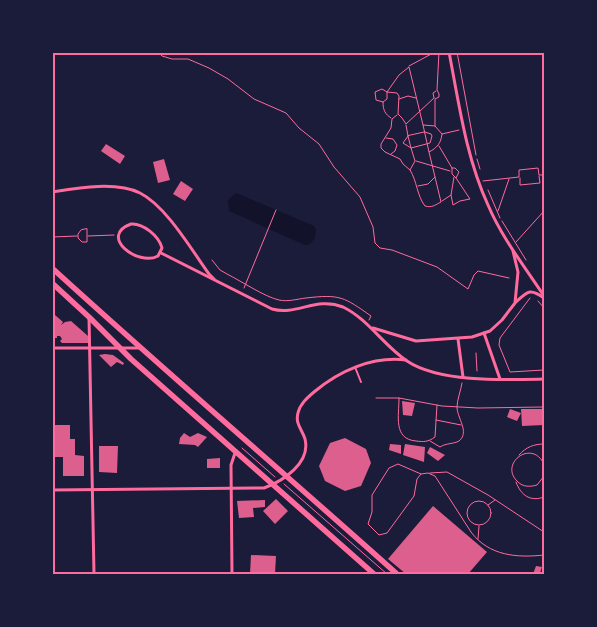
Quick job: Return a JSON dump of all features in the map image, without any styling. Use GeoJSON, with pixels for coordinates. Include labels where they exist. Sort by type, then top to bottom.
{"type":"FeatureCollection","features":[{"type":"Feature","properties":{"kind":"main road"},"geometry":{"type":"LineString","coordinates":[[52,268],[397,574]]}},
{"type":"Feature","properties":{"kind":"main road"},"geometry":{"type":"LineString","coordinates":[[52,283],[235,453],[373,574]]}},
{"type":"Feature","properties":{"kind":"street"},"geometry":{"type":"LineString","coordinates":[[449,52],[464,128],[478,182],[495,220],[544,297]]}},
{"type":"Feature","properties":{"kind":"street"},"geometry":{"type":"LineString","coordinates":[[52,192],[100,186],[121,188],[140,193],[157,205],[166,215],[216,281]]}},
{"type":"Feature","properties":{"kind":"street"},"geometry":{"type":"LineString","coordinates":[[130,224],[140,224],[160,241],[161,253],[157,257],[152,258],[126,252],[120,243],[121,233],[130,224]]}},
{"type":"Feature","properties":{"kind":"street"},"geometry":{"type":"LineString","coordinates":[[511,247],[518,272],[515,303]]}},
{"type":"Feature","properties":{"kind":"street"},"geometry":{"type":"LineString","coordinates":[[161,253],[279,311],[293,310],[321,303],[338,306],[353,313],[406,360],[417,367],[463,377],[500,379],[544,378]]}},
{"type":"Feature","properties":{"kind":"street"},"geometry":{"type":"LineString","coordinates":[[368,326],[408,340],[458,338],[484,333],[496,326],[526,292],[536,292],[544,297]]}},
{"type":"Feature","properties":{"kind":"street"},"geometry":{"type":"LineString","coordinates":[[89,317],[94,489],[94,574]]}},
{"type":"Feature","properties":{"kind":"street"},"geometry":{"type":"LineString","coordinates":[[484,333],[500,379]]}},
{"type":"Feature","properties":{"kind":"street"},"geometry":{"type":"LineString","coordinates":[[458,338],[463,377]]}},
{"type":"Feature","properties":{"kind":"street"},"geometry":{"type":"LineString","coordinates":[[52,348],[140,348]]}},
{"type":"Feature","properties":{"kind":"street"},"geometry":{"type":"LineString","coordinates":[[52,490],[231,490],[264,488],[281,482],[299,463],[305,451],[305,440],[298,427],[297,420],[300,406],[327,382],[355,367],[379,360],[406,360]]}},
{"type":"Feature","properties":{"kind":"street"},"geometry":{"type":"LineString","coordinates":[[232,574],[231,465],[235,453]]}},
{"type":"Feature","properties":{"kind":"lane"},"geometry":{"type":"LineString","coordinates":[[355,367],[360,382]]}},
{"type":"Feature","properties":{"kind":"path"},"geometry":{"type":"LineString","coordinates":[[158,52],[162,56],[172,59],[188,59],[209,68],[228,79],[254,99],[286,113],[299,128],[319,144],[334,167],[360,197],[373,227],[375,243],[380,248],[392,250],[437,268],[468,289],[474,275],[478,271],[509,278]]}},
{"type":"Feature","properties":{"kind":"path"},"geometry":{"type":"LineString","coordinates":[[383,102],[387,99],[387,92],[399,75],[409,66],[435,52]]}},
{"type":"Feature","properties":{"kind":"path"},"geometry":{"type":"LineString","coordinates":[[406,124],[434,98],[439,97],[437,90],[439,52]]}},
{"type":"Feature","properties":{"kind":"path"},"geometry":{"type":"LineString","coordinates":[[457,52],[476,154],[482,173]]}},
{"type":"Feature","properties":{"kind":"path"},"geometry":{"type":"LineString","coordinates":[[409,66],[441,202]]}},
{"type":"Feature","properties":{"kind":"path"},"geometry":{"type":"LineString","coordinates":[[383,102],[376,100],[375,92],[382,89],[387,92],[397,93],[399,99],[398,114],[392,119],[391,128],[381,144],[381,148],[400,159],[410,170],[415,177],[422,202],[425,206],[434,206],[451,195]]}},
{"type":"Feature","properties":{"kind":"path"},"geometry":{"type":"LineString","coordinates":[[429,152],[438,146],[442,140],[442,134],[435,126],[433,93],[437,90]]}},
{"type":"Feature","properties":{"kind":"path"},"geometry":{"type":"LineString","coordinates":[[399,99],[408,96],[416,98]]}},
{"type":"Feature","properties":{"kind":"path"},"geometry":{"type":"LineString","coordinates":[[383,102],[384,111],[392,119]]}},
{"type":"Feature","properties":{"kind":"path"},"geometry":{"type":"LineString","coordinates":[[398,114],[406,124],[415,161],[410,170]]}},
{"type":"Feature","properties":{"kind":"path"},"geometry":{"type":"LineString","coordinates":[[423,125],[435,126]]}},
{"type":"Feature","properties":{"kind":"path"},"geometry":{"type":"LineString","coordinates":[[442,134],[464,128]]}},
{"type":"Feature","properties":{"kind":"path"},"geometry":{"type":"LineString","coordinates":[[397,145],[403,143],[408,136],[425,132],[432,136],[432,140],[428,144],[411,148],[403,143]]}},
{"type":"Feature","properties":{"kind":"path"},"geometry":{"type":"LineString","coordinates":[[386,138],[392,139],[397,145],[396,151],[390,154]]}},
{"type":"Feature","properties":{"kind":"path"},"geometry":{"type":"LineString","coordinates":[[415,161],[451,171],[455,177],[470,198],[453,205],[451,195],[455,177],[459,172],[452,168],[438,146]]}},
{"type":"Feature","properties":{"kind":"path"},"geometry":{"type":"LineString","coordinates":[[538,168],[539,175],[540,183],[520,185],[519,170],[538,168]]}},
{"type":"Feature","properties":{"kind":"path"},"geometry":{"type":"LineString","coordinates":[[539,175],[544,175]]}},
{"type":"Feature","properties":{"kind":"path"},"geometry":{"type":"LineString","coordinates":[[478,182],[519,177]]}},
{"type":"Feature","properties":{"kind":"path"},"geometry":{"type":"LineString","coordinates":[[417,186],[428,184],[435,178]]}},
{"type":"Feature","properties":{"kind":"path"},"geometry":{"type":"LineString","coordinates":[[495,220],[509,178]]}},
{"type":"Feature","properties":{"kind":"path"},"geometry":{"type":"LineString","coordinates":[[487,188],[515,243],[526,259]]}},
{"type":"Feature","properties":{"kind":"path"},"geometry":{"type":"LineString","coordinates":[[242,293],[276,210]]}},
{"type":"Feature","properties":{"kind":"path"},"geometry":{"type":"LineString","coordinates":[[511,247],[544,211]]}},
{"type":"Feature","properties":{"kind":"path"},"geometry":{"type":"LineString","coordinates":[[87,229],[87,242],[80,241],[77,236],[81,230],[87,229]]}},
{"type":"Feature","properties":{"kind":"path"},"geometry":{"type":"LineString","coordinates":[[87,236],[114,235]]}},
{"type":"Feature","properties":{"kind":"path"},"geometry":{"type":"LineString","coordinates":[[52,238],[77,236]]}},
{"type":"Feature","properties":{"kind":"path"},"geometry":{"type":"LineString","coordinates":[[212,260],[220,270],[280,300],[330,296],[350,301],[371,316],[368,326]]}},
{"type":"Feature","properties":{"kind":"path"},"geometry":{"type":"LineString","coordinates":[[533,296],[500,338],[499,345],[510,372],[544,370]]}},
{"type":"Feature","properties":{"kind":"path"},"geometry":{"type":"LineString","coordinates":[[536,298],[544,308]]}},
{"type":"Feature","properties":{"kind":"path"},"geometry":{"type":"LineString","coordinates":[[476,353],[477,371]]}},
{"type":"Feature","properties":{"kind":"path"},"geometry":{"type":"LineString","coordinates":[[429,441],[438,447],[457,442],[463,436],[457,406],[463,377]]}},
{"type":"Feature","properties":{"kind":"path"},"geometry":{"type":"LineString","coordinates":[[376,398],[399,398],[437,405],[478,408],[544,407]]}},
{"type":"Feature","properties":{"kind":"path"},"geometry":{"type":"LineString","coordinates":[[399,398],[400,430],[402,436],[408,440],[422,442],[429,441],[435,437],[437,405]]}},
{"type":"Feature","properties":{"kind":"path"},"geometry":{"type":"LineString","coordinates":[[436,420],[462,425]]}},
{"type":"Feature","properties":{"kind":"path"},"geometry":{"type":"LineString","coordinates":[[544,444],[537,444],[523,450],[512,465],[512,470],[522,493],[528,498],[544,497]]}},
{"type":"Feature","properties":{"kind":"path"},"geometry":{"type":"LineString","coordinates":[[238,445],[387,574]]}},
{"type":"Feature","properties":{"kind":"path"},"geometry":{"type":"LineString","coordinates":[[518,456],[529,453],[534,454],[539,456],[544,464]]}},
{"type":"Feature","properties":{"kind":"path"},"geometry":{"type":"LineString","coordinates":[[421,474],[417,479],[414,496],[387,533],[380,534],[368,524],[372,512],[372,495],[389,468],[398,464],[421,474],[447,472],[496,500],[544,532]]}},
{"type":"Feature","properties":{"kind":"path"},"geometry":{"type":"LineString","coordinates":[[428,473],[435,476],[478,540],[496,552],[523,556],[544,555]]}},
{"type":"Feature","properties":{"kind":"path"},"geometry":{"type":"LineString","coordinates":[[516,481],[531,487],[537,485],[544,476]]}},
{"type":"Feature","properties":{"kind":"path"},"geometry":{"type":"LineString","coordinates":[[542,479],[544,490]]}},
{"type":"Feature","properties":{"kind":"path"},"geometry":{"type":"LineString","coordinates":[[487,505],[496,500]]}},
{"type":"Feature","properties":{"kind":"path"},"geometry":{"type":"LineString","coordinates":[[475,502],[482,502],[490,509],[490,517],[485,523],[479,525],[470,522],[467,514],[467,510],[475,502]]}},
{"type":"Feature","properties":{"kind":"path"},"geometry":{"type":"LineString","coordinates":[[478,540],[479,525]]}},
{"type":"Feature","properties":{"kind":"shaded area"},"geometry":{"type":"Polygon","coordinates":[[[236,193],[314,226],[316,230],[315,238],[310,244],[305,245],[229,211],[228,200],[236,193]]]}},
{"type":"Feature","properties":{"kind":"building"},"geometry":{"type":"Polygon","coordinates":[[[106,144],[125,156],[120,164],[101,151],[106,144]]]}},
{"type":"Feature","properties":{"kind":"building"},"geometry":{"type":"Polygon","coordinates":[[[164,159],[170,180],[158,183],[153,162],[164,159]]]}},
{"type":"Feature","properties":{"kind":"building"},"geometry":{"type":"Polygon","coordinates":[[[181,181],[193,189],[185,201],[173,194],[181,181]]]}},
{"type":"Feature","properties":{"kind":"building"},"geometry":{"type":"Polygon","coordinates":[[[55,315],[63,322],[61,325],[71,321],[88,336],[88,343],[62,343],[60,336],[52,338],[52,318],[55,315]]]}},
{"type":"Feature","properties":{"kind":"building"},"geometry":{"type":"Polygon","coordinates":[[[99,355],[113,355],[124,363],[123,365],[117,362],[111,367],[99,355]]]}},
{"type":"Feature","properties":{"kind":"building"},"geometry":{"type":"Polygon","coordinates":[[[402,401],[415,403],[412,416],[403,415],[402,401]]]}},
{"type":"Feature","properties":{"kind":"building"},"geometry":{"type":"Polygon","coordinates":[[[510,409],[521,413],[517,421],[507,417],[510,409]]]}},
{"type":"Feature","properties":{"kind":"building"},"geometry":{"type":"Polygon","coordinates":[[[521,409],[544,409],[544,425],[522,426],[521,409]]]}},
{"type":"Feature","properties":{"kind":"building"},"geometry":{"type":"Polygon","coordinates":[[[52,425],[70,425],[70,439],[75,439],[75,455],[84,456],[84,476],[63,476],[63,457],[52,457],[52,425]]]}},
{"type":"Feature","properties":{"kind":"building"},"geometry":{"type":"Polygon","coordinates":[[[184,433],[190,437],[198,433],[207,437],[198,447],[195,445],[179,444],[180,438],[184,433]]]}},
{"type":"Feature","properties":{"kind":"building"},"geometry":{"type":"Polygon","coordinates":[[[345,438],[366,449],[371,463],[361,486],[345,491],[325,481],[319,466],[330,443],[345,438]]]}},
{"type":"Feature","properties":{"kind":"building"},"geometry":{"type":"Polygon","coordinates":[[[390,444],[401,445],[401,454],[389,450],[390,444]]]}},
{"type":"Feature","properties":{"kind":"building"},"geometry":{"type":"Polygon","coordinates":[[[405,444],[425,447],[424,462],[403,455],[405,444]]]}},
{"type":"Feature","properties":{"kind":"building"},"geometry":{"type":"Polygon","coordinates":[[[99,446],[118,446],[117,473],[99,472],[99,446]]]}},
{"type":"Feature","properties":{"kind":"building"},"geometry":{"type":"Polygon","coordinates":[[[430,447],[445,455],[438,461],[427,453],[430,447]]]}},
{"type":"Feature","properties":{"kind":"building"},"geometry":{"type":"Polygon","coordinates":[[[220,458],[220,468],[207,468],[207,459],[220,458]]]}},
{"type":"Feature","properties":{"kind":"building"},"geometry":{"type":"Polygon","coordinates":[[[276,499],[288,511],[275,524],[263,511],[276,499]]]}},
{"type":"Feature","properties":{"kind":"building"},"geometry":{"type":"Polygon","coordinates":[[[265,500],[265,507],[253,508],[254,517],[239,518],[237,501],[265,500]]]}},
{"type":"Feature","properties":{"kind":"building"},"geometry":{"type":"Polygon","coordinates":[[[433,506],[487,552],[468,574],[406,574],[388,559],[433,506]]]}},
{"type":"Feature","properties":{"kind":"building"},"geometry":{"type":"Polygon","coordinates":[[[251,555],[276,556],[275,574],[250,574],[251,555]]]}},
{"type":"Feature","properties":{"kind":"building"},"geometry":{"type":"Polygon","coordinates":[[[536,566],[542,567],[540,573],[543,574],[533,574],[536,566]]]}}]}
